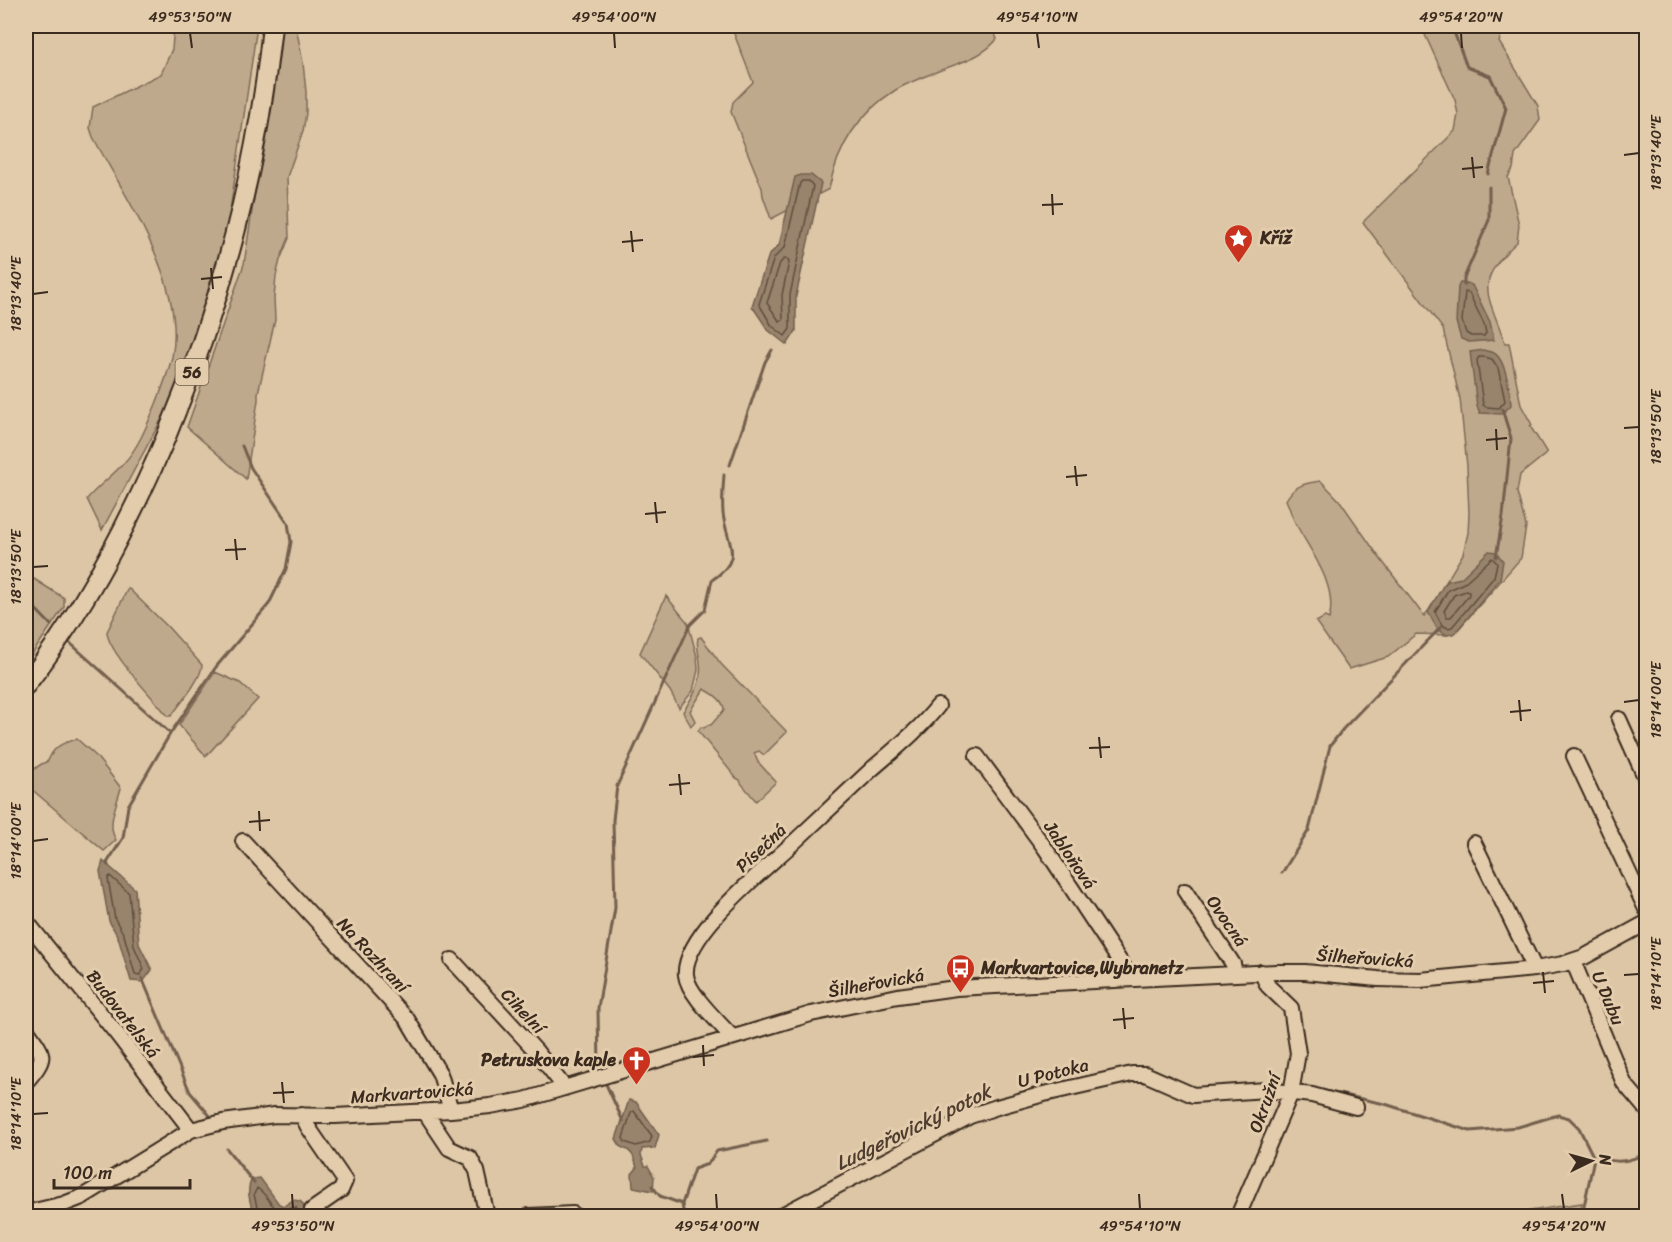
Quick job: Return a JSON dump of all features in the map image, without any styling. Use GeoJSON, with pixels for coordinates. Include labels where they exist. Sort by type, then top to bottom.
{"type":"FeatureCollection","features":[{"type":"Feature","properties":{"kind":"main road","name":"56"},"geometry":{"type":"LineString","coordinates":[[26,685],[76,612],[107,560],[147,480],[201,347],[222,284],[249,177],[260,121],[272,26]]}},
{"type":"Feature","properties":{"kind":"street","name":"Písečná"},"geometry":{"type":"LineString","coordinates":[[732,1037],[691,990],[686,978],[686,964],[690,953],[720,912],[845,794],[902,744],[938,706]]}},
{"type":"Feature","properties":{"kind":"street"},"geometry":{"type":"LineString","coordinates":[[1620,719],[1647,779]]}},
{"type":"Feature","properties":{"kind":"street","name":"Jabloňová"},"geometry":{"type":"LineString","coordinates":[[977,756],[1058,868],[1125,969],[1127,979]]}},
{"type":"Feature","properties":{"kind":"street"},"geometry":{"type":"LineString","coordinates":[[1574,756],[1647,909]]}},
{"type":"Feature","properties":{"kind":"street","name":"Na Rozhraní"},"geometry":{"type":"LineString","coordinates":[[243,841],[407,1019],[440,1074],[451,1110]]}},
{"type":"Feature","properties":{"kind":"street"},"geometry":{"type":"LineString","coordinates":[[1474,843],[1535,969]]}},
{"type":"Feature","properties":{"kind":"street","name":"Ovocná"},"geometry":{"type":"LineString","coordinates":[[1185,891],[1233,964],[1235,973]]}},
{"type":"Feature","properties":{"kind":"street","name":"Budovatelská"},"geometry":{"type":"LineString","coordinates":[[26,921],[191,1130]]}},
{"type":"Feature","properties":{"kind":"street","name":"Šilheřovická"},"geometry":{"type":"LineString","coordinates":[[524,1100],[821,1011],[898,996],[956,988],[1235,973],[1305,972],[1378,979],[1420,980],[1535,969],[1573,961],[1647,923]]}},
{"type":"Feature","properties":{"kind":"street","name":"Cihelní"},"geometry":{"type":"LineString","coordinates":[[452,960],[536,1051],[565,1088]]}},
{"type":"Feature","properties":{"kind":"street","name":"U Dubu"},"geometry":{"type":"LineString","coordinates":[[1573,961],[1624,1083],[1647,1109]]}},
{"type":"Feature","properties":{"kind":"street","name":"Okružní"},"geometry":{"type":"LineString","coordinates":[[1238,1216],[1291,1093],[1298,1053],[1290,1008],[1268,986],[1261,972]]}},
{"type":"Feature","properties":{"kind":"street"},"geometry":{"type":"LineString","coordinates":[[26,1029],[42,1055],[40,1064],[26,1082]]}},
{"type":"Feature","properties":{"kind":"street","name":"U Potoka"},"geometry":{"type":"LineString","coordinates":[[780,1216],[970,1116],[1110,1078],[1145,1074],[1193,1095],[1266,1090],[1312,1095],[1356,1107]]}},
{"type":"Feature","properties":{"kind":"street","name":"Markvartovická"},"geometry":{"type":"LineString","coordinates":[[26,1213],[82,1197],[191,1130],[245,1118],[425,1112],[490,1106],[524,1100]]}},
{"type":"Feature","properties":{"kind":"street"},"geometry":{"type":"LineString","coordinates":[[425,1112],[449,1148],[470,1158],[477,1172],[487,1216]]}},
{"type":"Feature","properties":{"kind":"street"},"geometry":{"type":"LineString","coordinates":[[302,1115],[345,1181],[341,1190],[312,1210]]}},
{"type":"Feature","properties":{"kind":"street"},"geometry":{"type":"LineString","coordinates":[[529,1216],[573,1214]]}},
{"type":"Feature","properties":{"kind":"shaded area"},"geometry":{"type":"Polygon","coordinates":[[[174,26],[257,26],[224,252],[176,392],[102,530],[87,499],[123,464],[142,436],[169,369],[174,329],[171,301],[150,243],[93,137],[90,128],[93,107],[161,74],[172,49],[174,26]]]}},
{"type":"Feature","properties":{"kind":"shaded area"},"geometry":{"type":"Polygon","coordinates":[[[280,26],[296,26],[303,63],[306,113],[303,131],[287,177],[289,238],[276,276],[275,320],[258,393],[246,479],[187,427],[244,264],[280,26]]]}},
{"type":"Feature","properties":{"kind":"shaded area"},"geometry":{"type":"Polygon","coordinates":[[[731,26],[991,26],[997,39],[975,56],[907,84],[881,100],[851,134],[837,160],[829,189],[771,219],[762,188],[731,112],[733,102],[753,82],[731,26]]]}},
{"type":"Feature","properties":{"kind":"shaded area"},"geometry":{"type":"Polygon","coordinates":[[[1421,26],[1501,26],[1499,42],[1538,106],[1540,120],[1515,155],[1513,169],[1508,177],[1519,225],[1517,242],[1494,268],[1488,289],[1489,300],[1505,343],[1509,343],[1521,405],[1532,425],[1530,426],[1547,453],[1520,475],[1517,492],[1526,526],[1521,558],[1455,633],[1416,634],[1388,657],[1349,669],[1316,622],[1325,617],[1329,619],[1330,595],[1322,571],[1292,516],[1286,500],[1289,495],[1301,486],[1321,481],[1340,501],[1424,616],[1463,554],[1468,533],[1467,466],[1460,399],[1443,329],[1363,222],[1455,131],[1458,114],[1455,100],[1421,26]]]}},
{"type":"Feature","properties":{"kind":"shaded area"},"geometry":{"type":"Polygon","coordinates":[[[26,574],[64,598],[64,607],[26,663],[26,574]]]}},
{"type":"Feature","properties":{"kind":"shaded area"},"geometry":{"type":"Polygon","coordinates":[[[128,588],[202,665],[195,684],[171,716],[168,716],[123,663],[109,641],[107,632],[128,588]]]}},
{"type":"Feature","properties":{"kind":"shaded area"},"geometry":{"type":"Polygon","coordinates":[[[666,596],[688,623],[697,657],[698,670],[693,691],[679,708],[670,691],[640,653],[666,596]]]}},
{"type":"Feature","properties":{"kind":"shaded area"},"geometry":{"type":"Polygon","coordinates":[[[701,637],[721,664],[787,732],[764,755],[759,751],[754,753],[758,762],[776,782],[756,801],[698,731],[701,727],[711,725],[724,710],[720,700],[704,689],[690,711],[695,721],[691,726],[683,712],[699,683],[701,670],[697,641],[701,637]]]}},
{"type":"Feature","properties":{"kind":"shaded area"},"geometry":{"type":"Polygon","coordinates":[[[215,672],[240,683],[258,699],[206,756],[179,725],[215,672]]]}},
{"type":"Feature","properties":{"kind":"shaded area"},"geometry":{"type":"Polygon","coordinates":[[[77,739],[96,756],[121,788],[112,821],[116,840],[104,851],[29,787],[30,777],[39,765],[48,761],[59,746],[77,739]]]}},
{"type":"Feature","properties":{"kind":"shaded area"},"geometry":{"type":"Polygon","coordinates":[[[1582,1203],[1579,1216],[1498,1216],[1582,1203]]]}},
{"type":"Feature","properties":{"kind":"water"},"geometry":{"type":"Polygon","coordinates":[[[811,175],[821,183],[796,296],[796,331],[787,345],[768,330],[752,306],[769,255],[779,245],[795,177],[811,175]]]}},
{"type":"Feature","properties":{"kind":"water"},"geometry":{"type":"Polygon","coordinates":[[[1460,283],[1472,285],[1490,322],[1494,340],[1469,342],[1461,339],[1456,322],[1460,283]]]}},
{"type":"Feature","properties":{"kind":"water"},"geometry":{"type":"Polygon","coordinates":[[[1484,350],[1498,357],[1507,377],[1511,405],[1502,414],[1480,413],[1477,406],[1470,352],[1484,350]]]}},
{"type":"Feature","properties":{"kind":"water"},"geometry":{"type":"Polygon","coordinates":[[[1489,551],[1496,552],[1503,561],[1500,579],[1455,633],[1447,635],[1438,630],[1428,612],[1443,586],[1448,581],[1461,578],[1489,551]]]}},
{"type":"Feature","properties":{"kind":"water"},"geometry":{"type":"Polygon","coordinates":[[[103,861],[135,889],[139,944],[152,970],[143,982],[131,981],[118,937],[109,921],[100,871],[103,861]]]}},
{"type":"Feature","properties":{"kind":"water"},"geometry":{"type":"Polygon","coordinates":[[[629,1100],[636,1102],[659,1135],[655,1148],[642,1149],[641,1155],[645,1166],[648,1166],[654,1177],[653,1191],[633,1187],[632,1174],[637,1168],[635,1161],[631,1153],[621,1147],[616,1139],[629,1100]]]}},
{"type":"Feature","properties":{"kind":"water"},"geometry":{"type":"Polygon","coordinates":[[[260,1178],[279,1204],[284,1206],[293,1200],[300,1201],[306,1216],[254,1216],[249,1188],[252,1179],[260,1178]]]}},
{"type":"Feature","properties":{"kind":"waterway"},"geometry":{"type":"LineString","coordinates":[[1454,32],[1467,67],[1490,76],[1506,108],[1488,174]]}},
{"type":"Feature","properties":{"kind":"waterway"},"geometry":{"type":"LineString","coordinates":[[1464,285],[1464,278],[1489,220],[1489,187]]}},
{"type":"Feature","properties":{"kind":"waterway"},"geometry":{"type":"LineString","coordinates":[[730,465],[765,362],[772,350]]}},
{"type":"Feature","properties":{"kind":"waterway"},"geometry":{"type":"LineString","coordinates":[[1496,557],[1503,516],[1511,438],[1502,409]]}},
{"type":"Feature","properties":{"kind":"waterway"},"geometry":{"type":"LineString","coordinates":[[108,865],[107,863],[123,838],[128,806],[170,734],[216,667],[269,604],[286,569],[291,542],[288,523],[251,468],[242,446]]}},
{"type":"Feature","properties":{"kind":"waterway"},"geometry":{"type":"LineString","coordinates":[[599,1071],[598,1008],[615,908],[613,820],[617,786],[690,625],[705,610],[712,580],[722,572],[731,557],[723,513],[724,475]]}},
{"type":"Feature","properties":{"kind":"waterway"},"geometry":{"type":"LineString","coordinates":[[26,599],[51,625]]}},
{"type":"Feature","properties":{"kind":"waterway"},"geometry":{"type":"LineString","coordinates":[[1282,873],[1309,830],[1330,746],[1343,729],[1441,627]]}},
{"type":"Feature","properties":{"kind":"waterway"},"geometry":{"type":"LineString","coordinates":[[69,642],[170,733]]}},
{"type":"Feature","properties":{"kind":"waterway"},"geometry":{"type":"LineString","coordinates":[[142,978],[190,1092],[211,1117]]}},
{"type":"Feature","properties":{"kind":"waterway","name":"Ludgeřovický potok"},"geometry":{"type":"LineString","coordinates":[[1148,1069],[1191,1087]]}},
{"type":"Feature","properties":{"kind":"waterway"},"geometry":{"type":"LineString","coordinates":[[605,1082],[623,1121]]}},
{"type":"Feature","properties":{"kind":"waterway","name":"Ludgeřovický potok"},"geometry":{"type":"LineString","coordinates":[[1297,1085],[1385,1104],[1470,1131],[1518,1127],[1558,1115],[1569,1118],[1579,1128],[1594,1158],[1621,1161],[1646,1153]]}},
{"type":"Feature","properties":{"kind":"waterway"},"geometry":{"type":"LineString","coordinates":[[682,1204],[694,1169],[708,1164],[717,1151],[767,1141]]}},
{"type":"Feature","properties":{"kind":"waterway"},"geometry":{"type":"LineString","coordinates":[[227,1149],[254,1183]]}},
{"type":"Feature","properties":{"kind":"waterway"},"geometry":{"type":"LineString","coordinates":[[1582,1216],[1594,1158]]}},
{"type":"Feature","properties":{"kind":"waterway"},"geometry":{"type":"LineString","coordinates":[[652,1186],[660,1196],[682,1204],[684,1216]]}},
{"type":"Feature","properties":{"kind":"waterway","name":"Ludgeřovický potok"},"geometry":{"type":"LineString","coordinates":[[766,1216],[778,1210]]}},
{"type":"Feature","properties":{"kind":"place","name":"Kříž"},"geometry":{"type":"Point","coordinates":[1239,264]}},
{"type":"Feature","properties":{"kind":"place","name":"Markvartovice,Wybranetz"},"geometry":{"type":"Point","coordinates":[960,994]}},
{"type":"Feature","properties":{"kind":"place","name":"Petruskova kaple"},"geometry":{"type":"Point","coordinates":[637,1086]}}]}
